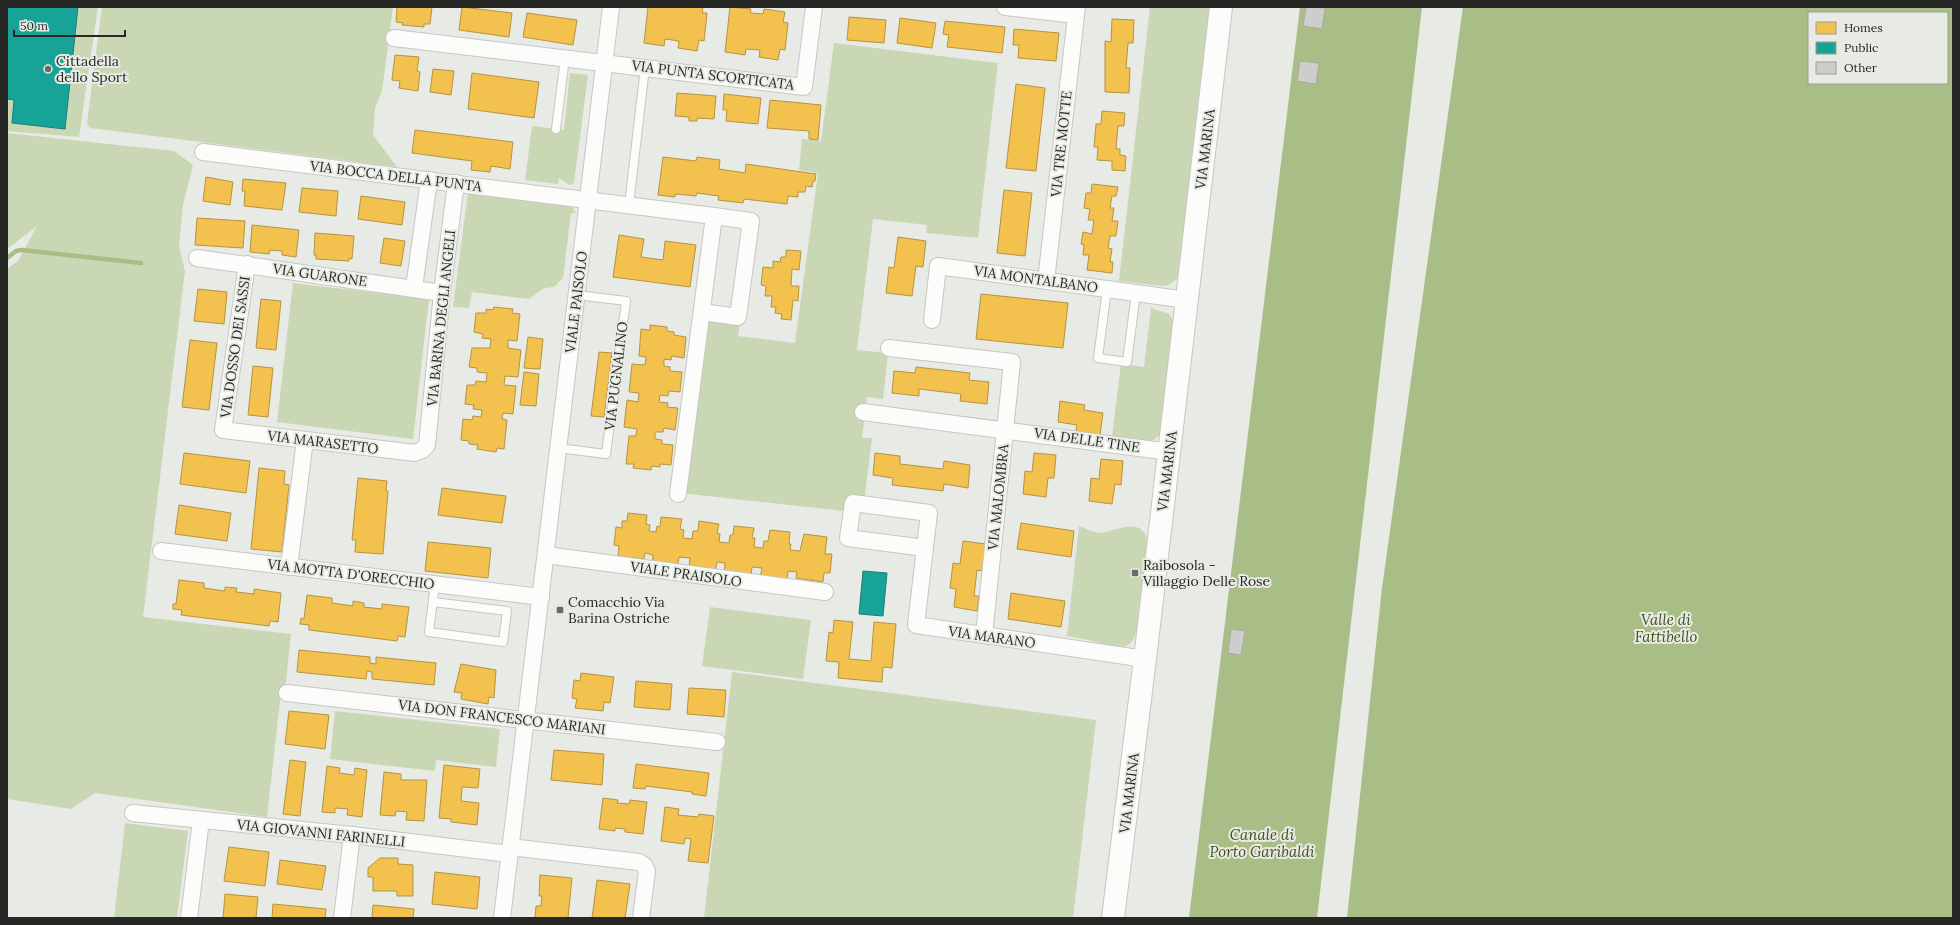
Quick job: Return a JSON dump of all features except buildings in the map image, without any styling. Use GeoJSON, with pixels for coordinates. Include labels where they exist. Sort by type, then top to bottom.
{"type":"FeatureCollection","features":[{"type":"Feature","properties":{"kind":"street","name":"VIALE PAISOLO"},"geometry":{"type":"LineString","coordinates":[[502,918],[611,7]]}},
{"type":"Feature","properties":{"kind":"street","name":"VIA PUNTA SCORTICATA"},"geometry":{"type":"LineString","coordinates":[[394,38],[804,87],[814,7]]}},
{"type":"Feature","properties":{"kind":"street"},"geometry":{"type":"LineString","coordinates":[[1005,7],[1076,11]]}},
{"type":"Feature","properties":{"kind":"street","name":"VIA TRE MOTTE"},"geometry":{"type":"LineString","coordinates":[[1046,281],[1076,11]]}},
{"type":"Feature","properties":{"kind":"street","name":"VIA MARINA"},"geometry":{"type":"LineString","coordinates":[[1113,918],[1146,659],[1221,12]]}},
{"type":"Feature","properties":{"kind":"street","name":"VIA BOCCA DELLA PUNTA"},"geometry":{"type":"LineString","coordinates":[[203,152],[751,221],[738,317],[702,312]]}},
{"type":"Feature","properties":{"kind":"street"},"geometry":{"type":"LineString","coordinates":[[414,288],[429,180]]}},
{"type":"Feature","properties":{"kind":"street","name":"VIA BARINA DEGLI ANGELI"},"geometry":{"type":"LineString","coordinates":[[422,450],[427,445],[442,293],[456,184]]}},
{"type":"Feature","properties":{"kind":"street"},"geometry":{"type":"LineString","coordinates":[[678,494],[714,216]]}},
{"type":"Feature","properties":{"kind":"street","name":"VIA GUARONE"},"geometry":{"type":"LineString","coordinates":[[197,258],[442,293]]}},
{"type":"Feature","properties":{"kind":"street","name":"VIA DOSSO DEI SASSI"},"geometry":{"type":"LineString","coordinates":[[223,430],[247,264]]}},
{"type":"Feature","properties":{"kind":"street","name":"VIA MONTALBANO"},"geometry":{"type":"LineString","coordinates":[[932,320],[938,266],[1187,300]]}},
{"type":"Feature","properties":{"kind":"street"},"geometry":{"type":"LineString","coordinates":[[889,348],[1012,362],[1005,429]]}},
{"type":"Feature","properties":{"kind":"street","name":"VIA MALOMBRA"},"geometry":{"type":"LineString","coordinates":[[863,412],[1005,429],[984,635]]}},
{"type":"Feature","properties":{"kind":"street","name":"VIA DELLE TINE"},"geometry":{"type":"LineString","coordinates":[[1005,429],[1170,452]]}},
{"type":"Feature","properties":{"kind":"street","name":"VIA MARASETTO"},"geometry":{"type":"LineString","coordinates":[[223,430],[415,453],[422,450]]}},
{"type":"Feature","properties":{"kind":"street"},"geometry":{"type":"LineString","coordinates":[[289,567],[306,440]]}},
{"type":"Feature","properties":{"kind":"street"},"geometry":{"type":"LineString","coordinates":[[853,503],[929,513],[925,548],[848,538],[853,503]]}},
{"type":"Feature","properties":{"kind":"street","name":"VIA MARANO"},"geometry":{"type":"LineString","coordinates":[[925,548],[916,625],[1146,659]]}},
{"type":"Feature","properties":{"kind":"street","name":"VIA MOTTA D'ORECCHIO"},"geometry":{"type":"LineString","coordinates":[[161,551],[541,597]]}},
{"type":"Feature","properties":{"kind":"street","name":"VIALE PRAISOLO"},"geometry":{"type":"LineString","coordinates":[[546,555],[825,592]]}},
{"type":"Feature","properties":{"kind":"street","name":"VIA DON FRANCESCO MARIANI"},"geometry":{"type":"LineString","coordinates":[[286,693],[718,742]]}},
{"type":"Feature","properties":{"kind":"street","name":"VIA GIOVANNI FARINELLI"},"geometry":{"type":"LineString","coordinates":[[133,813],[639,862],[644,865],[647,871],[641,918]]}},
{"type":"Feature","properties":{"kind":"street"},"geometry":{"type":"LineString","coordinates":[[189,918],[201,820]]}},
{"type":"Feature","properties":{"kind":"street"},"geometry":{"type":"LineString","coordinates":[[342,918],[352,835]]}},
{"type":"Feature","properties":{"kind":"lane"},"geometry":{"type":"LineString","coordinates":[[556,129],[564,58]]}},
{"type":"Feature","properties":{"kind":"lane"},"geometry":{"type":"LineString","coordinates":[[629,205],[645,67]]}},
{"type":"Feature","properties":{"kind":"lane"},"geometry":{"type":"LineString","coordinates":[[1107,289],[1098,358],[1127,362],[1136,293]]}},
{"type":"Feature","properties":{"kind":"lane","name":"VIA PUGNALINO"},"geometry":{"type":"LineString","coordinates":[[558,448],[606,454],[626,301],[577,295]]}},
{"type":"Feature","properties":{"kind":"lane"},"geometry":{"type":"LineString","coordinates":[[432,602],[507,611],[503,642],[429,632],[432,602],[435,584]]}},
{"type":"Feature","properties":{"kind":"lane"},"geometry":{"type":"LineString","coordinates":[[488,608],[490,591]]}},
{"type":"Feature","properties":{"kind":"shaded area","name":"Cittadella dello Sport"},"geometry":{"type":"Polygon","coordinates":[[[7,7],[98,7],[79,137],[7,131],[7,7]]]}},
{"type":"Feature","properties":{"kind":"shaded area"},"geometry":{"type":"Polygon","coordinates":[[[102,7],[393,7],[382,91],[375,108],[373,135],[397,167],[90,128],[87,123],[102,7]]]}},
{"type":"Feature","properties":{"kind":"shaded area"},"geometry":{"type":"Polygon","coordinates":[[[1150,7],[1213,7],[1179,277],[1169,285],[1162,286],[1119,281],[1150,7]]]}},
{"type":"Feature","properties":{"kind":"shaded area"},"geometry":{"type":"Polygon","coordinates":[[[834,43],[998,63],[978,238],[926,233],[927,225],[873,219],[857,350],[888,353],[883,399],[867,397],[862,438],[872,438],[864,502],[845,500],[844,511],[680,493],[703,316],[740,322],[738,336],[795,343],[818,173],[799,170],[802,139],[821,141],[834,43]]]}},
{"type":"Feature","properties":{"kind":"shaded area"},"geometry":{"type":"Polygon","coordinates":[[[570,73],[588,75],[574,183],[570,185],[559,178],[558,184],[525,180],[532,126],[564,130],[570,73]]]}},
{"type":"Feature","properties":{"kind":"shaded area"},"geometry":{"type":"Polygon","coordinates":[[[7,133],[174,151],[193,165],[183,205],[179,247],[185,271],[143,617],[291,634],[286,682],[280,701],[267,817],[95,793],[71,809],[7,799],[7,269],[18,261],[37,226],[7,249],[7,133]]]}},
{"type":"Feature","properties":{"kind":"shaded area"},"geometry":{"type":"Polygon","coordinates":[[[468,192],[570,204],[576,213],[571,213],[563,278],[554,287],[544,288],[529,299],[472,292],[469,308],[453,307],[468,192]]]}},
{"type":"Feature","properties":{"kind":"shaded area"},"geometry":{"type":"Polygon","coordinates":[[[293,283],[429,299],[413,439],[277,422],[293,283]]]}},
{"type":"Feature","properties":{"kind":"shaded area"},"geometry":{"type":"Polygon","coordinates":[[[1151,308],[1169,314],[1175,323],[1161,434],[1153,440],[1147,441],[1112,436],[1121,364],[1144,367],[1151,308]]]}},
{"type":"Feature","properties":{"kind":"shaded area"},"geometry":{"type":"Polygon","coordinates":[[[1079,526],[1099,533],[1126,527],[1137,527],[1142,530],[1145,535],[1148,543],[1137,630],[1134,638],[1125,646],[1113,647],[1090,640],[1067,636],[1079,526]]]}},
{"type":"Feature","properties":{"kind":"shaded area"},"geometry":{"type":"Polygon","coordinates":[[[710,607],[811,620],[803,679],[702,666],[710,607]]]}},
{"type":"Feature","properties":{"kind":"shaded area"},"geometry":{"type":"Polygon","coordinates":[[[732,672],[1096,720],[1073,918],[704,918],[732,672]]]}},
{"type":"Feature","properties":{"kind":"shaded area"},"geometry":{"type":"Polygon","coordinates":[[[335,711],[500,729],[496,767],[436,760],[435,771],[330,759],[335,711]]]}},
{"type":"Feature","properties":{"kind":"shaded area"},"geometry":{"type":"Polygon","coordinates":[[[125,823],[188,831],[177,918],[114,918],[125,823]]]}},
{"type":"Feature","properties":{"kind":"water","name":"Canale di Porto Garibaldi"},"geometry":{"type":"Polygon","coordinates":[[[1300,7],[1422,7],[1317,918],[1189,918],[1300,7]]]}},
{"type":"Feature","properties":{"kind":"water","name":"Valle di Fattibello"},"geometry":{"type":"Polygon","coordinates":[[[1463,7],[1953,7],[1953,918],[1347,918],[1382,588],[1463,7]]]}},
{"type":"Feature","properties":{"kind":"waterway"},"geometry":{"type":"LineString","coordinates":[[7,258],[16,251],[22,250],[141,263]]}},
{"type":"Feature","properties":{"kind":"place","name":"Cittadella dello Sport"},"geometry":{"type":"Point","coordinates":[48,69]}},
{"type":"Feature","properties":{"kind":"place","name":"Raibosola - Villaggio Delle Rose"},"geometry":{"type":"Point","coordinates":[1135,573]}},
{"type":"Feature","properties":{"kind":"place","name":"Comacchio Via Barina Ostriche"},"geometry":{"type":"Point","coordinates":[560,610]}}]}
